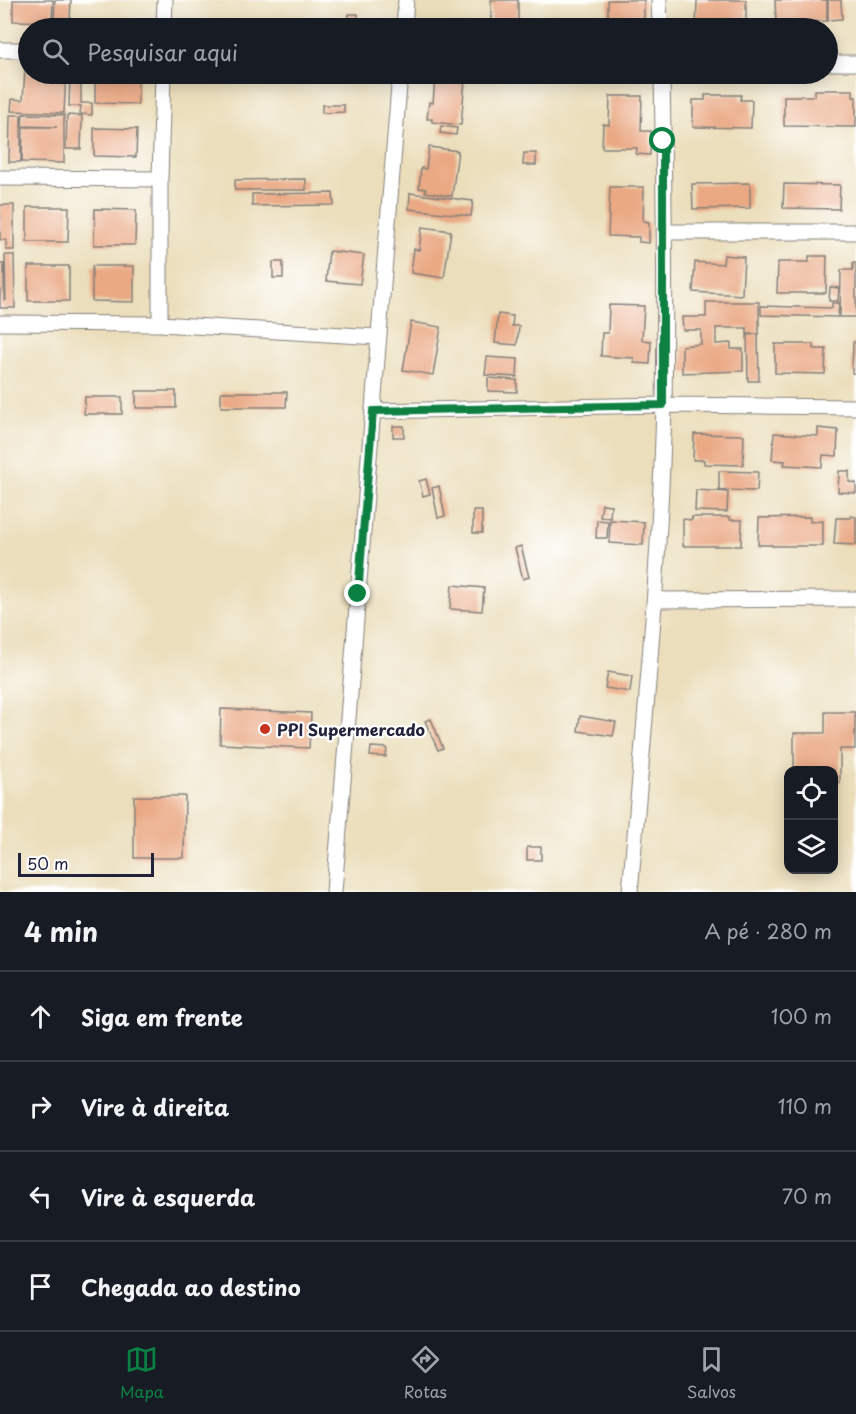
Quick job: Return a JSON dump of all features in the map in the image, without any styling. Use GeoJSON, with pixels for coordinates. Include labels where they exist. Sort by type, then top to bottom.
{"type":"FeatureCollection","features":[{"type":"Feature","properties":{"kind":"street"},"geometry":{"type":"LineString","coordinates":[[164,18],[165,0]]}},
{"type":"Feature","properties":{"kind":"street"},"geometry":{"type":"LineString","coordinates":[[405,18],[406,0]]}},
{"type":"Feature","properties":{"kind":"street"},"geometry":{"type":"LineString","coordinates":[[659,0],[660,18]]}},
{"type":"Feature","properties":{"kind":"street"},"geometry":{"type":"LineString","coordinates":[[0,50],[18,50]]}},
{"type":"Feature","properties":{"kind":"street"},"geometry":{"type":"LineString","coordinates":[[838,63],[856,63]]}},
{"type":"Feature","properties":{"kind":"street"},"geometry":{"type":"LineString","coordinates":[[160,324],[163,84]]}},
{"type":"Feature","properties":{"kind":"street"},"geometry":{"type":"LineString","coordinates":[[334,892],[399,84]]}},
{"type":"Feature","properties":{"kind":"street"},"geometry":{"type":"LineString","coordinates":[[630,892],[655,600],[663,405],[662,84]]}},
{"type":"Feature","properties":{"kind":"street"},"geometry":{"type":"LineString","coordinates":[[0,178],[160,179]]}},
{"type":"Feature","properties":{"kind":"street"},"geometry":{"type":"LineString","coordinates":[[664,232],[856,232]]}},
{"type":"Feature","properties":{"kind":"street"},"geometry":{"type":"LineString","coordinates":[[0,323],[160,324],[378,337]]}},
{"type":"Feature","properties":{"kind":"street"},"geometry":{"type":"LineString","coordinates":[[373,411],[663,405],[856,407]]}},
{"type":"Feature","properties":{"kind":"street"},"geometry":{"type":"LineString","coordinates":[[655,600],[856,599]]}},
{"type":"Feature","properties":{"kind":"building"},"geometry":{"type":"Polygon","coordinates":[[[13,0],[53,0],[52,18],[18,18],[18,21],[13,21],[13,0]]]}},
{"type":"Feature","properties":{"kind":"building"},"geometry":{"type":"Polygon","coordinates":[[[55,0],[71,0],[70,18],[54,18],[55,0]]]}},
{"type":"Feature","properties":{"kind":"building"},"geometry":{"type":"Polygon","coordinates":[[[491,0],[518,0],[518,18],[491,18],[491,0]]]}},
{"type":"Feature","properties":{"kind":"building"},"geometry":{"type":"Polygon","coordinates":[[[608,0],[644,0],[644,18],[608,18],[608,0]]]}},
{"type":"Feature","properties":{"kind":"building"},"geometry":{"type":"Polygon","coordinates":[[[697,0],[746,0],[746,18],[696,18],[697,0]]]}},
{"type":"Feature","properties":{"kind":"building"},"geometry":{"type":"Polygon","coordinates":[[[775,0],[827,0],[827,18],[776,18],[775,0]]]}},
{"type":"Feature","properties":{"kind":"building"},"geometry":{"type":"Polygon","coordinates":[[[828,0],[841,0],[842,19],[828,18],[828,0]]]}},
{"type":"Feature","properties":{"kind":"building"},"geometry":{"type":"Polygon","coordinates":[[[349,14],[358,14],[358,18],[349,18],[349,14]]]}},
{"type":"Feature","properties":{"kind":"building"},"geometry":{"type":"Polygon","coordinates":[[[24,84],[65,84],[64,113],[11,111],[12,99],[23,100],[24,84]]]}},
{"type":"Feature","properties":{"kind":"building"},"geometry":{"type":"Polygon","coordinates":[[[70,84],[81,84],[81,103],[92,103],[92,115],[80,114],[81,106],[69,106],[70,84]]]}},
{"type":"Feature","properties":{"kind":"building"},"geometry":{"type":"Polygon","coordinates":[[[95,84],[138,84],[138,104],[95,103],[95,84]]]}},
{"type":"Feature","properties":{"kind":"building"},"geometry":{"type":"Polygon","coordinates":[[[434,84],[465,84],[461,125],[432,122],[432,119],[427,119],[429,102],[433,103],[434,84]]]}},
{"type":"Feature","properties":{"kind":"building"},"geometry":{"type":"Polygon","coordinates":[[[815,90],[853,90],[853,97],[856,97],[856,127],[784,126],[784,96],[815,96],[815,90]]]}},
{"type":"Feature","properties":{"kind":"building"},"geometry":{"type":"Polygon","coordinates":[[[705,95],[741,95],[740,100],[752,100],[751,128],[693,127],[693,100],[705,100],[705,95]]]}},
{"type":"Feature","properties":{"kind":"building"},"geometry":{"type":"Polygon","coordinates":[[[610,96],[642,96],[641,131],[651,131],[650,155],[636,154],[637,148],[602,148],[603,124],[609,125],[610,96]]]}},
{"type":"Feature","properties":{"kind":"building"},"geometry":{"type":"Polygon","coordinates":[[[322,105],[344,105],[344,112],[322,113],[322,105]]]}},
{"type":"Feature","properties":{"kind":"building"},"geometry":{"type":"Polygon","coordinates":[[[23,114],[64,115],[64,163],[22,162],[23,127],[57,127],[22,126],[23,114]]]}},
{"type":"Feature","properties":{"kind":"building"},"geometry":{"type":"Polygon","coordinates":[[[10,115],[21,115],[21,162],[9,162],[10,115]]]}},
{"type":"Feature","properties":{"kind":"building"},"geometry":{"type":"Polygon","coordinates":[[[67,115],[82,116],[81,149],[66,149],[67,115]]]}},
{"type":"Feature","properties":{"kind":"building"},"geometry":{"type":"Polygon","coordinates":[[[441,126],[457,128],[456,135],[440,133],[441,126]]]}},
{"type":"Feature","properties":{"kind":"building"},"geometry":{"type":"Polygon","coordinates":[[[94,128],[137,129],[136,157],[94,156],[94,128]]]}},
{"type":"Feature","properties":{"kind":"building"},"geometry":{"type":"Polygon","coordinates":[[[429,147],[458,151],[452,196],[425,192],[426,189],[419,188],[421,168],[426,169],[429,147]]]}},
{"type":"Feature","properties":{"kind":"building"},"geometry":{"type":"Polygon","coordinates":[[[524,153],[536,153],[536,165],[523,165],[524,153]]]}},
{"type":"Feature","properties":{"kind":"building"},"geometry":{"type":"Polygon","coordinates":[[[306,179],[306,190],[235,190],[235,180],[306,179]]]}},
{"type":"Feature","properties":{"kind":"building"},"geometry":{"type":"Polygon","coordinates":[[[750,183],[750,208],[693,209],[692,184],[750,183]]]}},
{"type":"Feature","properties":{"kind":"building"},"geometry":{"type":"Polygon","coordinates":[[[784,184],[840,185],[839,209],[783,208],[784,184]]]}},
{"type":"Feature","properties":{"kind":"building"},"geometry":{"type":"Polygon","coordinates":[[[610,187],[644,187],[643,221],[649,222],[649,243],[639,242],[639,237],[608,236],[610,187]]]}},
{"type":"Feature","properties":{"kind":"building"},"geometry":{"type":"Polygon","coordinates":[[[333,193],[334,205],[252,206],[252,194],[333,193]]]}},
{"type":"Feature","properties":{"kind":"building"},"geometry":{"type":"Polygon","coordinates":[[[410,193],[473,201],[471,216],[409,209],[410,193]]]}},
{"type":"Feature","properties":{"kind":"building"},"geometry":{"type":"Polygon","coordinates":[[[0,205],[14,205],[14,250],[6,250],[6,240],[0,240],[0,205]]]}},
{"type":"Feature","properties":{"kind":"building"},"geometry":{"type":"Polygon","coordinates":[[[27,207],[69,207],[68,242],[27,242],[27,207]]]}},
{"type":"Feature","properties":{"kind":"building"},"geometry":{"type":"Polygon","coordinates":[[[95,209],[136,210],[135,245],[94,245],[95,209]]]}},
{"type":"Feature","properties":{"kind":"building"},"geometry":{"type":"Polygon","coordinates":[[[422,227],[451,231],[444,278],[411,273],[414,249],[419,250],[422,227]]]}},
{"type":"Feature","properties":{"kind":"building"},"geometry":{"type":"Polygon","coordinates":[[[329,251],[364,255],[360,284],[326,281],[329,251]]]}},
{"type":"Feature","properties":{"kind":"building"},"geometry":{"type":"Polygon","coordinates":[[[5,255],[14,255],[15,308],[0,308],[0,264],[4,264],[4,300],[6,300],[5,255]]]}},
{"type":"Feature","properties":{"kind":"building"},"geometry":{"type":"Polygon","coordinates":[[[724,255],[744,257],[742,295],[693,292],[695,262],[723,264],[724,255]]]}},
{"type":"Feature","properties":{"kind":"building"},"geometry":{"type":"Polygon","coordinates":[[[809,256],[827,256],[826,293],[777,293],[778,262],[809,262],[809,256]]]}},
{"type":"Feature","properties":{"kind":"building"},"geometry":{"type":"Polygon","coordinates":[[[273,262],[283,262],[283,278],[273,278],[273,262]]]}},
{"type":"Feature","properties":{"kind":"building"},"geometry":{"type":"Polygon","coordinates":[[[853,263],[856,263],[856,317],[840,317],[841,270],[853,270],[853,263]]]}},
{"type":"Feature","properties":{"kind":"building"},"geometry":{"type":"Polygon","coordinates":[[[28,266],[69,266],[69,301],[28,301],[28,266]]]}},
{"type":"Feature","properties":{"kind":"building"},"geometry":{"type":"Polygon","coordinates":[[[92,266],[134,266],[134,302],[92,301],[92,266]]]}},
{"type":"Feature","properties":{"kind":"building"},"geometry":{"type":"Polygon","coordinates":[[[830,287],[839,288],[838,301],[829,301],[830,287]]]}},
{"type":"Feature","properties":{"kind":"building"},"geometry":{"type":"Polygon","coordinates":[[[706,302],[759,302],[759,334],[747,334],[747,328],[716,328],[716,344],[731,343],[731,349],[743,349],[743,371],[682,373],[682,346],[701,344],[701,330],[683,330],[682,317],[706,317],[706,302]]]}},
{"type":"Feature","properties":{"kind":"building"},"geometry":{"type":"Polygon","coordinates":[[[832,303],[839,303],[838,317],[761,315],[761,306],[832,308],[832,303]]]}},
{"type":"Feature","properties":{"kind":"building"},"geometry":{"type":"Polygon","coordinates":[[[609,305],[644,306],[642,340],[651,341],[650,364],[634,363],[634,358],[601,356],[602,333],[608,333],[609,305]]]}},
{"type":"Feature","properties":{"kind":"building"},"geometry":{"type":"Polygon","coordinates":[[[498,314],[513,316],[512,326],[519,326],[517,345],[495,343],[498,314]]]}},
{"type":"Feature","properties":{"kind":"building"},"geometry":{"type":"Polygon","coordinates":[[[411,322],[441,327],[433,375],[403,370],[411,322]]]}},
{"type":"Feature","properties":{"kind":"building"},"geometry":{"type":"Polygon","coordinates":[[[758,334],[759,381],[748,381],[747,335],[758,334]]]}},
{"type":"Feature","properties":{"kind":"building"},"geometry":{"type":"Polygon","coordinates":[[[853,342],[856,342],[856,374],[852,373],[853,342]]]}},
{"type":"Feature","properties":{"kind":"building"},"geometry":{"type":"Polygon","coordinates":[[[775,344],[814,344],[814,349],[826,349],[825,374],[775,373],[775,344]]]}},
{"type":"Feature","properties":{"kind":"building"},"geometry":{"type":"Polygon","coordinates":[[[487,357],[518,359],[517,377],[485,375],[487,357]]]}},
{"type":"Feature","properties":{"kind":"building"},"geometry":{"type":"Polygon","coordinates":[[[488,378],[517,380],[517,392],[488,391],[488,378]]]}},
{"type":"Feature","properties":{"kind":"building"},"geometry":{"type":"Polygon","coordinates":[[[136,391],[176,391],[176,408],[136,408],[136,391]]]}},
{"type":"Feature","properties":{"kind":"building"},"geometry":{"type":"Polygon","coordinates":[[[221,392],[287,392],[286,407],[221,407],[221,392]]]}},
{"type":"Feature","properties":{"kind":"building"},"geometry":{"type":"Polygon","coordinates":[[[85,397],[122,397],[122,414],[84,414],[85,397]]]}},
{"type":"Feature","properties":{"kind":"building"},"geometry":{"type":"Polygon","coordinates":[[[393,426],[404,426],[404,437],[393,437],[393,426]]]}},
{"type":"Feature","properties":{"kind":"building"},"geometry":{"type":"Polygon","coordinates":[[[818,428],[838,430],[837,456],[823,455],[822,467],[784,465],[785,461],[772,460],[774,433],[818,436],[818,428]]]}},
{"type":"Feature","properties":{"kind":"building"},"geometry":{"type":"Polygon","coordinates":[[[694,434],[744,435],[743,465],[704,464],[704,460],[693,460],[694,434]]]}},
{"type":"Feature","properties":{"kind":"building"},"geometry":{"type":"Polygon","coordinates":[[[719,471],[758,472],[757,491],[719,490],[719,471]]]}},
{"type":"Feature","properties":{"kind":"building"},"geometry":{"type":"Polygon","coordinates":[[[839,471],[849,471],[849,482],[856,483],[856,493],[838,492],[839,471]]]}},
{"type":"Feature","properties":{"kind":"building"},"geometry":{"type":"Polygon","coordinates":[[[426,479],[430,494],[423,496],[419,481],[426,479]]]}},
{"type":"Feature","properties":{"kind":"building"},"geometry":{"type":"Polygon","coordinates":[[[439,486],[445,516],[438,518],[432,488],[439,486]]]}},
{"type":"Feature","properties":{"kind":"building"},"geometry":{"type":"Polygon","coordinates":[[[696,490],[728,492],[727,512],[695,511],[696,490]]]}},
{"type":"Feature","properties":{"kind":"building"},"geometry":{"type":"Polygon","coordinates":[[[602,504],[611,505],[610,518],[600,517],[602,504]]]}},
{"type":"Feature","properties":{"kind":"building"},"geometry":{"type":"Polygon","coordinates":[[[473,511],[482,511],[482,533],[473,533],[473,511]]]}},
{"type":"Feature","properties":{"kind":"building"},"geometry":{"type":"Polygon","coordinates":[[[851,516],[856,517],[856,545],[834,544],[836,518],[851,518],[851,516]]]}},
{"type":"Feature","properties":{"kind":"building"},"geometry":{"type":"Polygon","coordinates":[[[692,517],[730,517],[730,520],[742,520],[741,546],[683,546],[683,519],[692,520],[692,517]]]}},
{"type":"Feature","properties":{"kind":"building"},"geometry":{"type":"Polygon","coordinates":[[[810,517],[810,522],[823,521],[823,546],[758,545],[759,518],[810,517]]]}},
{"type":"Feature","properties":{"kind":"building"},"geometry":{"type":"Polygon","coordinates":[[[597,520],[608,521],[607,538],[596,538],[597,520]]]}},
{"type":"Feature","properties":{"kind":"building"},"geometry":{"type":"Polygon","coordinates":[[[610,520],[644,522],[643,545],[609,543],[610,520]]]}},
{"type":"Feature","properties":{"kind":"building"},"geometry":{"type":"Polygon","coordinates":[[[521,546],[529,577],[523,579],[515,548],[521,546]]]}},
{"type":"Feature","properties":{"kind":"building"},"geometry":{"type":"Polygon","coordinates":[[[452,585],[484,588],[482,611],[450,609],[452,585]]]}},
{"type":"Feature","properties":{"kind":"building"},"geometry":{"type":"Polygon","coordinates":[[[608,672],[632,676],[630,692],[605,688],[608,672]]]}},
{"type":"Feature","properties":{"kind":"building","name":"PPI Supermercado"},"geometry":{"type":"Polygon","coordinates":[[[221,709],[311,713],[309,748],[220,744],[221,709]]]}},
{"type":"Feature","properties":{"kind":"building"},"geometry":{"type":"Polygon","coordinates":[[[825,712],[855,712],[855,749],[840,749],[840,783],[838,783],[838,766],[794,766],[794,733],[825,733],[825,712]]]}},
{"type":"Feature","properties":{"kind":"building"},"geometry":{"type":"Polygon","coordinates":[[[580,716],[616,722],[613,736],[578,731],[580,716]]]}},
{"type":"Feature","properties":{"kind":"building"},"geometry":{"type":"Polygon","coordinates":[[[431,719],[443,748],[438,750],[425,721],[431,719]]]}},
{"type":"Feature","properties":{"kind":"building"},"geometry":{"type":"Polygon","coordinates":[[[371,747],[387,748],[386,757],[370,756],[371,747]]]}},
{"type":"Feature","properties":{"kind":"building"},"geometry":{"type":"Polygon","coordinates":[[[134,796],[185,796],[184,858],[134,858],[134,796]]]}},
{"type":"Feature","properties":{"kind":"building"},"geometry":{"type":"Polygon","coordinates":[[[527,847],[541,847],[541,860],[527,860],[527,847]]]}},
{"type":"Feature","properties":{"kind":"place","name":"PPI Supermercado"},"geometry":{"type":"Point","coordinates":[265,729]}},
{"type":"Feature","properties":{"kind":"route"},"geometry":{"type":"LineString","coordinates":[[358,594],[373,411],[663,405],[663,141]]}}]}
